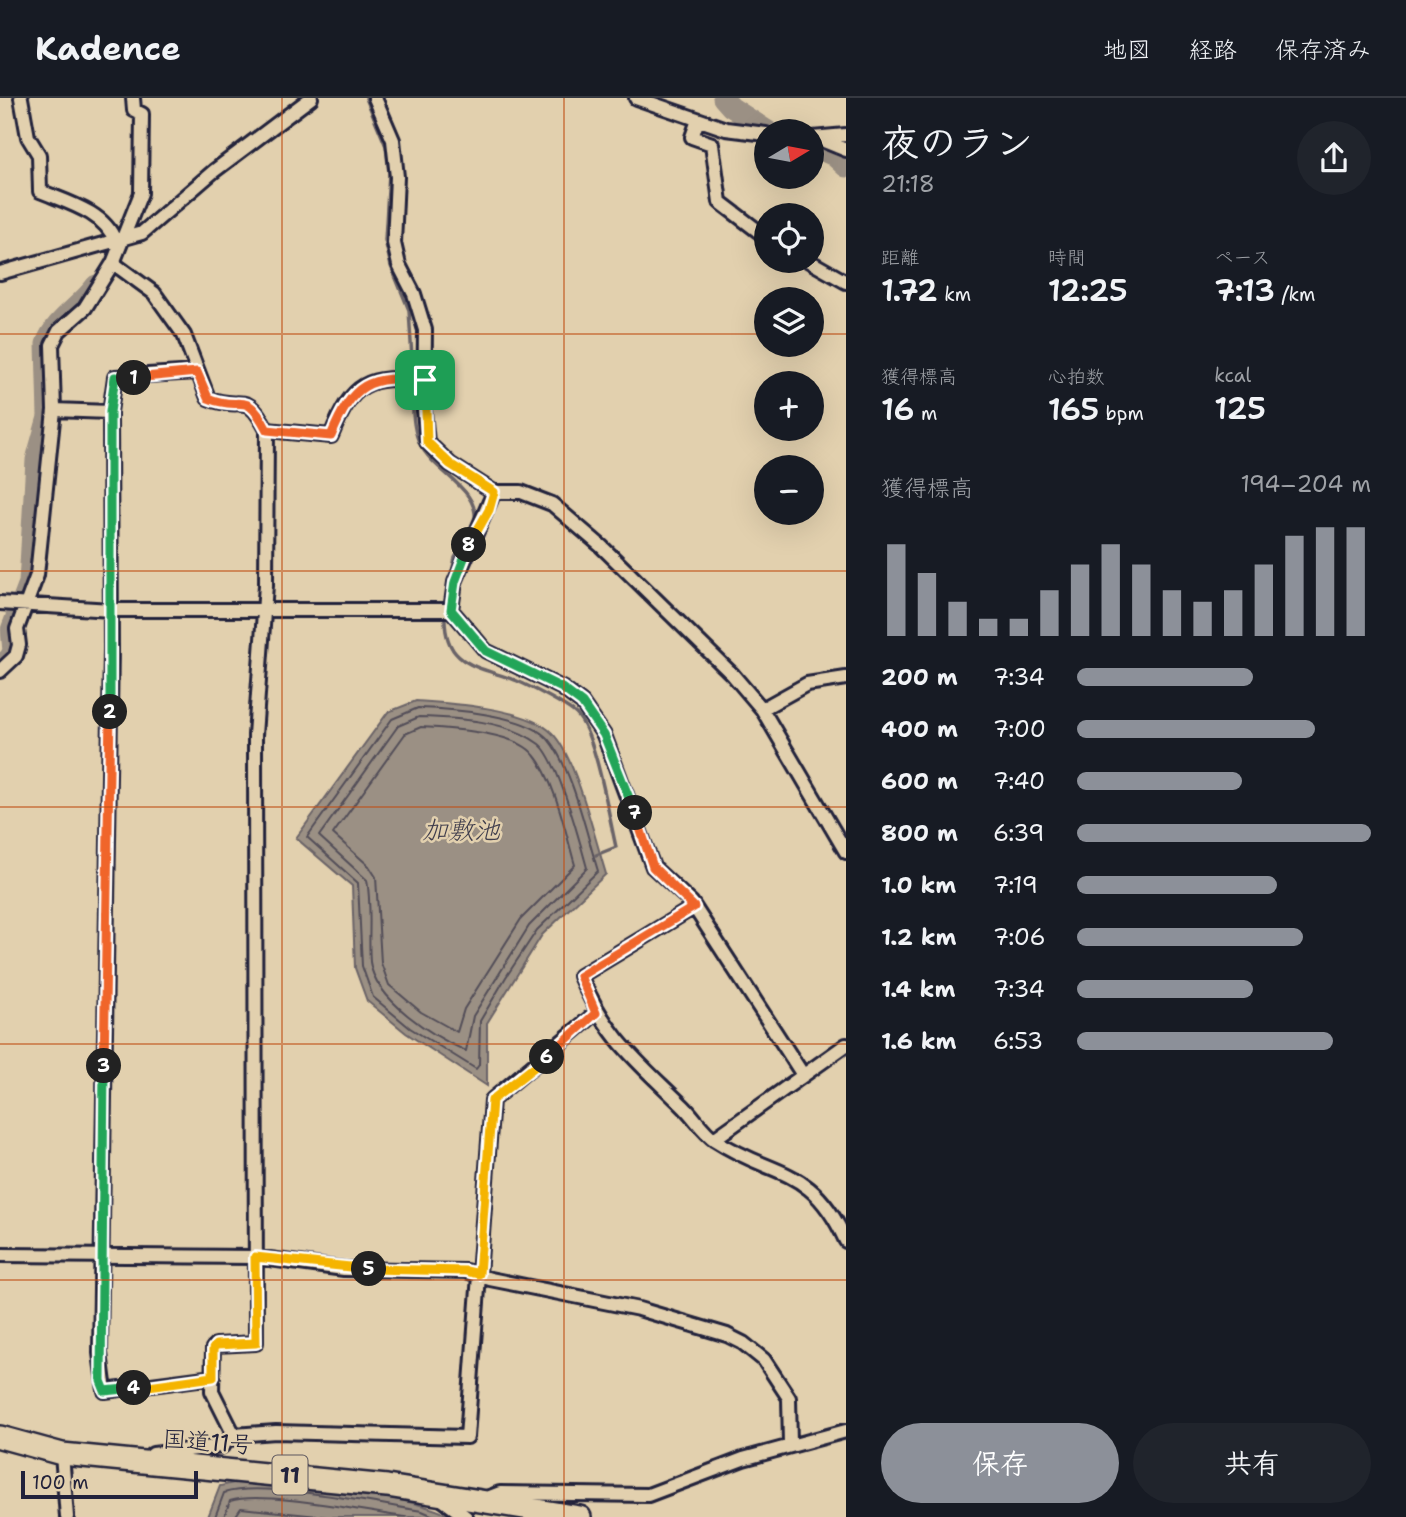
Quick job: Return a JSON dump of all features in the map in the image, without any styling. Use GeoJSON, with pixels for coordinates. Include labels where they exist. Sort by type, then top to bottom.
{"type":"FeatureCollection","features":[{"type":"Feature","properties":{"kind":"highway","name":"国道11号"},"geometry":{"type":"LineString","coordinates":[[0,1437],[62,1454],[143,1464],[270,1472],[436,1495],[473,1509],[580,1517]]}},
{"type":"Feature","properties":{"kind":"street"},"geometry":{"type":"LineString","coordinates":[[21,98],[28,137],[38,155],[40,191],[93,214],[120,240]]}},
{"type":"Feature","properties":{"kind":"street"},"geometry":{"type":"LineString","coordinates":[[0,671],[16,656],[19,645],[17,629],[22,605],[37,575],[54,410],[52,345],[59,331],[85,308],[113,263],[141,193],[142,114],[134,110],[133,98]]}},
{"type":"Feature","properties":{"kind":"street"},"geometry":{"type":"LineString","coordinates":[[0,273],[142,233],[214,171],[311,98]]}},
{"type":"Feature","properties":{"kind":"street"},"geometry":{"type":"LineString","coordinates":[[375,98],[393,140],[397,177],[394,243],[399,265],[414,294],[425,330],[417,380],[427,442],[450,464],[494,492],[521,492],[552,504],[701,642],[762,709],[846,852]]}},
{"type":"Feature","properties":{"kind":"street"},"geometry":{"type":"LineString","coordinates":[[636,98],[726,129],[754,132]]}},
{"type":"Feature","properties":{"kind":"street"},"geometry":{"type":"LineString","coordinates":[[698,120],[692,137],[712,144],[720,202],[726,210],[754,229]]}},
{"type":"Feature","properties":{"kind":"street"},"geometry":{"type":"LineString","coordinates":[[824,137],[846,135]]}},
{"type":"Feature","properties":{"kind":"street"},"geometry":{"type":"LineString","coordinates":[[824,142],[846,150]]}},
{"type":"Feature","properties":{"kind":"street"},"geometry":{"type":"LineString","coordinates":[[113,263],[154,293],[184,335],[208,398],[218,402],[247,403],[256,410],[267,430],[264,610],[255,735],[256,1343],[216,1345],[213,1349],[212,1391],[234,1434]]}},
{"type":"Feature","properties":{"kind":"street"},"geometry":{"type":"LineString","coordinates":[[824,270],[846,282]]}},
{"type":"Feature","properties":{"kind":"street"},"geometry":{"type":"LineString","coordinates":[[197,372],[115,377],[110,412],[111,610],[100,1353],[105,1391],[213,1377]]}},
{"type":"Feature","properties":{"kind":"street"},"geometry":{"type":"LineString","coordinates":[[267,430],[331,436],[354,393],[369,382],[417,380]]}},
{"type":"Feature","properties":{"kind":"street"},"geometry":{"type":"LineString","coordinates":[[54,410],[110,412]]}},
{"type":"Feature","properties":{"kind":"street"},"geometry":{"type":"LineString","coordinates":[[494,492],[455,582],[451,610],[486,651],[562,688],[582,703],[604,735],[653,867],[694,907],[803,1075]]}},
{"type":"Feature","properties":{"kind":"street"},"geometry":{"type":"LineString","coordinates":[[0,603],[111,610],[451,610]]}},
{"type":"Feature","properties":{"kind":"street"},"geometry":{"type":"LineString","coordinates":[[762,709],[807,684],[846,678]]}},
{"type":"Feature","properties":{"kind":"street"},"geometry":{"type":"LineString","coordinates":[[694,907],[580,976],[596,1013],[622,1049],[685,1107],[714,1139],[803,1182],[834,1215],[846,1241]]}},
{"type":"Feature","properties":{"kind":"street"},"geometry":{"type":"LineString","coordinates":[[143,1464],[153,1454],[222,1446],[234,1434],[276,1432],[467,1437],[492,1100],[596,1013]]}},
{"type":"Feature","properties":{"kind":"street"},"geometry":{"type":"LineString","coordinates":[[714,1139],[846,1045]]}},
{"type":"Feature","properties":{"kind":"street"},"geometry":{"type":"LineString","coordinates":[[0,1255],[255,1257],[344,1269],[466,1271],[639,1309],[727,1335],[743,1343],[764,1360],[789,1398],[790,1444]]}},
{"type":"Feature","properties":{"kind":"street"},"geometry":{"type":"LineString","coordinates":[[473,1509],[500,1493],[648,1495],[790,1444],[846,1431]]}},
{"type":"Feature","properties":{"kind":"street"},"geometry":{"type":"LineString","coordinates":[[62,1454],[67,1517]]}},
{"type":"Feature","properties":{"kind":"water","name":"加敷池"},"geometry":{"type":"Polygon","coordinates":[[[416,701],[467,705],[507,712],[540,725],[552,733],[561,745],[577,779],[606,874],[542,935],[487,1023],[487,1086],[406,1033],[367,1001],[355,968],[352,886],[296,838],[388,712],[416,701]]]}},
{"type":"Feature","properties":{"kind":"water"},"geometry":{"type":"Polygon","coordinates":[[[238,1482],[317,1487],[379,1496],[433,1509],[452,1517],[208,1517],[220,1486],[238,1482]]]}},
{"type":"Feature","properties":{"kind":"waterway"},"geometry":{"type":"LineString","coordinates":[[366,98],[386,146],[389,173],[385,240],[391,266],[409,310],[413,375]]}},
{"type":"Feature","properties":{"kind":"waterway"},"geometry":{"type":"LineString","coordinates":[[723,98],[731,107],[754,122]]}},
{"type":"Feature","properties":{"kind":"waterway"},"geometry":{"type":"LineString","coordinates":[[824,151],[846,167]]}},
{"type":"Feature","properties":{"kind":"waterway"},"geometry":{"type":"LineString","coordinates":[[0,664],[9,659],[13,651],[11,630],[29,583],[36,460],[48,417],[46,344],[55,327],[96,285]]}},
{"type":"Feature","properties":{"kind":"waterway"},"geometry":{"type":"LineString","coordinates":[[413,382],[414,420],[419,442],[470,500],[475,510],[475,523]]}},
{"type":"Feature","properties":{"kind":"waterway"},"geometry":{"type":"LineString","coordinates":[[446,600],[455,558],[472,529]]}},
{"type":"Feature","properties":{"kind":"waterway"},"geometry":{"type":"LineString","coordinates":[[445,614],[446,631],[456,654],[476,667],[515,680],[547,696],[571,710],[583,724],[596,757],[616,847],[596,855]]}},
{"type":"Feature","properties":{"kind":"route"},"geometry":{"type":"LineString","coordinates":[[197,372],[208,398],[218,402],[247,403],[256,410],[267,430],[331,436],[354,393],[369,382],[425,380],[427,442],[450,464],[494,492],[489,510],[468,547],[455,582],[451,610],[486,651],[514,667],[562,688],[582,703],[604,735],[653,867],[694,907],[580,976],[596,1013],[492,1100],[479,1274],[466,1271],[344,1269],[255,1257],[256,1343],[216,1345],[213,1349],[213,1377],[105,1391],[101,1381],[100,1353],[111,649],[110,412],[115,377],[137,378],[197,372]]}}]}
